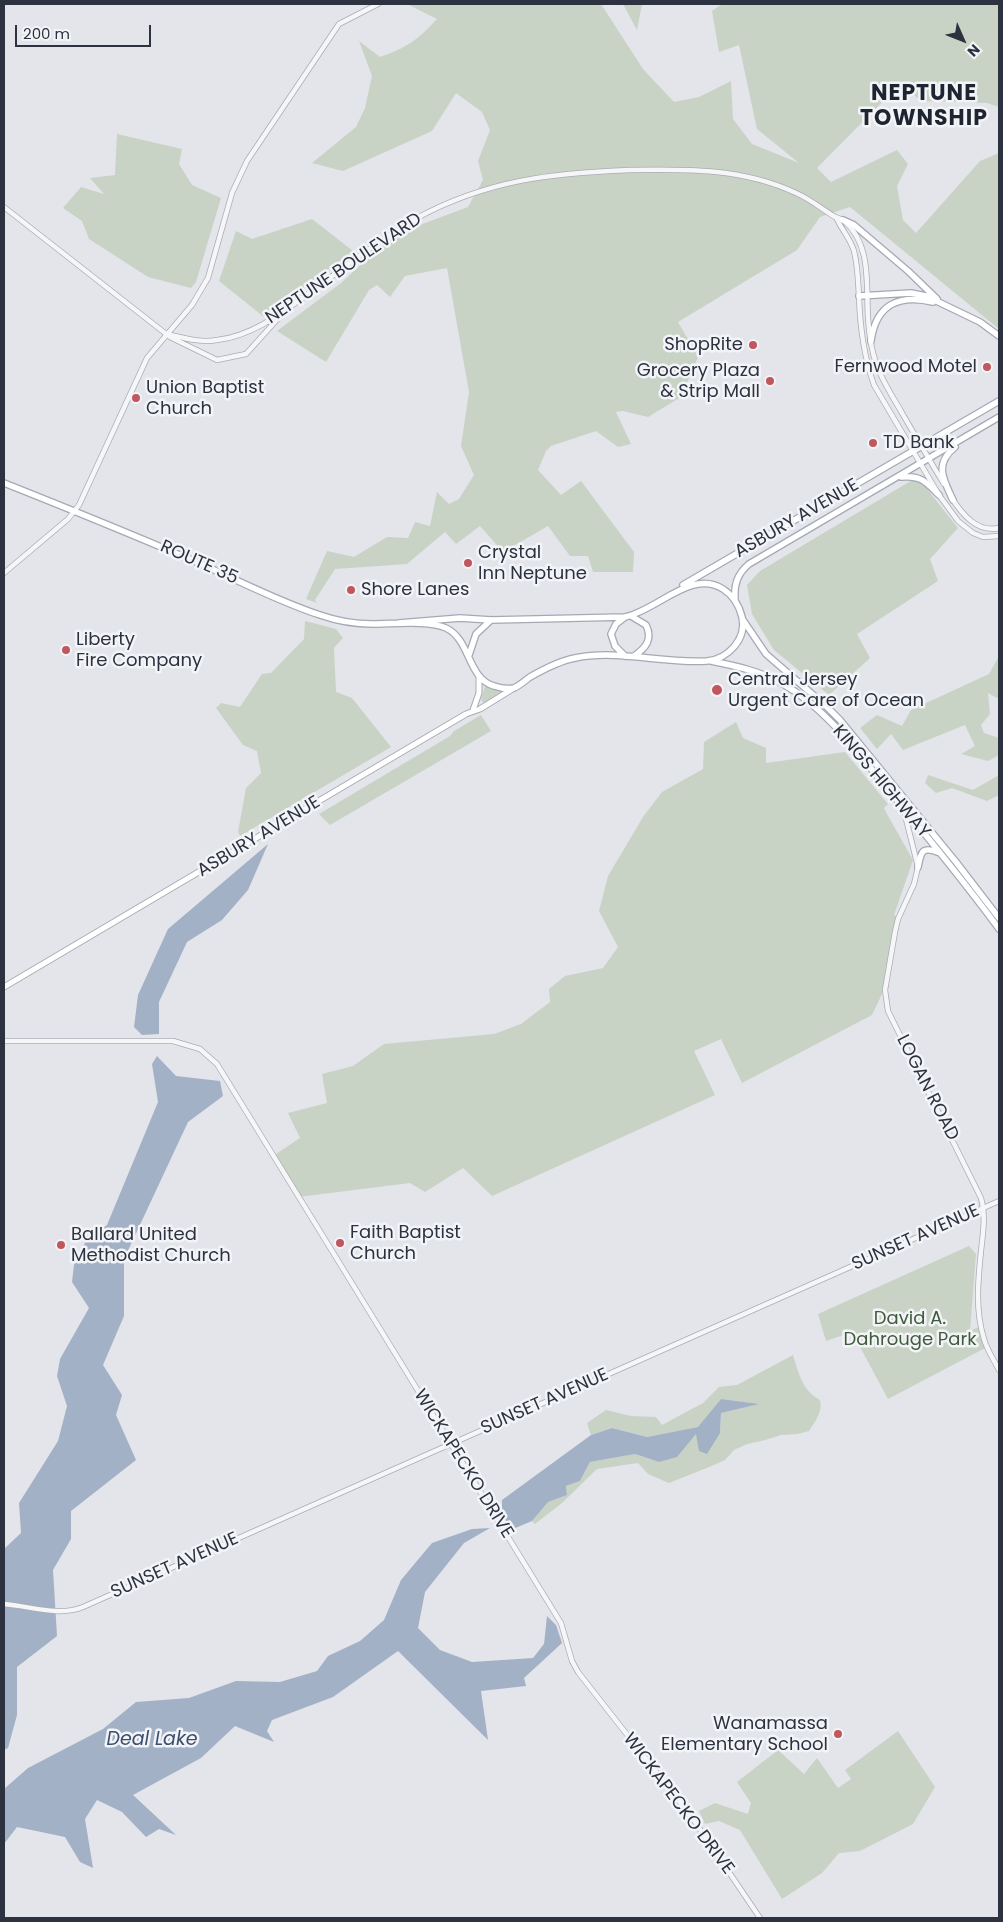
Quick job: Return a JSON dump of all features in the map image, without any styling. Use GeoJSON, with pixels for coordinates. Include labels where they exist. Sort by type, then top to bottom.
{"type":"FeatureCollection","features":[{"type":"Feature","properties":{"kind":"main road"},"geometry":{"type":"LineString","coordinates":[[843,220],[854,225],[943,304]]}},
{"type":"Feature","properties":{"kind":"main road"},"geometry":{"type":"LineString","coordinates":[[859,296],[868,294],[915,294],[926,296],[976,319],[999,336]]}},
{"type":"Feature","properties":{"kind":"main road"},"geometry":{"type":"LineString","coordinates":[[871,341],[877,319],[885,309],[899,300],[916,298],[943,304]]}},
{"type":"Feature","properties":{"kind":"main road","name":"ASBURY AVENUE"},"geometry":{"type":"LineString","coordinates":[[588,618],[630,612],[651,604],[999,401]]}},
{"type":"Feature","properties":{"kind":"main road","name":"ASBURY AVENUE"},"geometry":{"type":"LineString","coordinates":[[735,599],[736,582],[740,573],[749,564],[999,418]]}},
{"type":"Feature","properties":{"kind":"main road"},"geometry":{"type":"LineString","coordinates":[[953,500],[943,479],[943,464],[946,456],[963,439]]}},
{"type":"Feature","properties":{"kind":"main road"},"geometry":{"type":"LineString","coordinates":[[897,477],[916,476],[939,494]]}},
{"type":"Feature","properties":{"kind":"main road","name":"ROUTE 35"},"geometry":{"type":"LineString","coordinates":[[4,483],[75,511],[321,616],[363,624],[399,623]]}},
{"type":"Feature","properties":{"kind":"main road"},"geometry":{"type":"LineString","coordinates":[[626,656],[615,646],[611,634],[616,624],[628,616],[652,607],[684,588],[700,583],[719,587],[735,599]]}},
{"type":"Feature","properties":{"kind":"main road","name":"KINGS HIGHWAY"},"geometry":{"type":"LineString","coordinates":[[735,599],[743,620],[766,654],[840,720],[956,862],[999,918]]}},
{"type":"Feature","properties":{"kind":"main road"},"geometry":{"type":"LineString","coordinates":[[399,623],[460,618],[491,620],[628,616],[646,625],[649,637],[645,648],[634,656],[593,655],[566,660],[549,667],[514,688],[495,686],[480,677]]}},
{"type":"Feature","properties":{"kind":"main road"},"geometry":{"type":"LineString","coordinates":[[469,655],[476,634],[491,620]]}},
{"type":"Feature","properties":{"kind":"main road"},"geometry":{"type":"LineString","coordinates":[[708,661],[725,655],[733,649],[741,634],[743,620]]}},
{"type":"Feature","properties":{"kind":"main road"},"geometry":{"type":"LineString","coordinates":[[399,623],[444,627],[453,632],[469,655],[480,677],[479,693],[473,710]]}},
{"type":"Feature","properties":{"kind":"main road","name":"KINGS HIGHWAY"},"geometry":{"type":"LineString","coordinates":[[634,656],[708,661],[745,668],[764,674],[783,684],[808,702],[840,731],[942,854],[999,929]]}},
{"type":"Feature","properties":{"kind":"main road","name":"ASBURY AVENUE"},"geometry":{"type":"LineString","coordinates":[[4,987],[473,710],[480,709],[514,688]]}},
{"type":"Feature","properties":{"kind":"main road"},"geometry":{"type":"LineString","coordinates":[[918,867],[921,854],[925,850],[931,849],[942,854]]}},
{"type":"Feature","properties":{"kind":"street"},"geometry":{"type":"LineString","coordinates":[[4,572],[75,511],[144,363],[197,298],[208,278],[232,193],[247,161],[339,24],[378,4]]}},
{"type":"Feature","properties":{"kind":"street","name":"NEPTUNE BOULEVARD"},"geometry":{"type":"LineString","coordinates":[[4,207],[167,334],[198,341],[226,339],[255,329],[418,217],[473,193],[539,176],[583,172],[678,169],[714,171],[746,176],[781,187],[820,205],[843,220]]}},
{"type":"Feature","properties":{"kind":"street","name":"NEPTUNE BOULEVARD"},"geometry":{"type":"LineString","coordinates":[[836,217],[854,249],[858,267],[865,354],[874,385],[939,494],[958,521],[973,533],[983,536],[999,536]]}},
{"type":"Feature","properties":{"kind":"street"},"geometry":{"type":"LineString","coordinates":[[843,220],[854,234],[861,248],[867,280],[868,319],[871,341],[879,370],[953,500],[964,515],[977,525],[986,528],[999,528]]}},
{"type":"Feature","properties":{"kind":"street"},"geometry":{"type":"LineString","coordinates":[[167,334],[179,342],[217,360],[246,354],[290,306]]}},
{"type":"Feature","properties":{"kind":"street"},"geometry":{"type":"LineString","coordinates":[[865,354],[871,366],[879,370]]}},
{"type":"Feature","properties":{"kind":"street","name":"LOGAN ROAD"},"geometry":{"type":"LineString","coordinates":[[902,807],[910,827],[918,867],[914,884],[898,919],[885,988],[886,1002],[888,1011],[973,1178],[984,1208],[978,1295],[979,1318],[984,1341],[999,1370]]}},
{"type":"Feature","properties":{"kind":"street","name":"WICKAPECKO DRIVE"},"geometry":{"type":"LineString","coordinates":[[4,1041],[173,1041],[190,1044],[209,1055],[220,1068],[561,1623],[572,1662],[578,1672],[693,1819],[760,1918]]}},
{"type":"Feature","properties":{"kind":"street","name":"SUNSET AVENUE"},"geometry":{"type":"LineString","coordinates":[[4,1604],[73,1611],[999,1201]]}},
{"type":"Feature","properties":{"kind":"green space"},"geometry":{"type":"Polygon","coordinates":[[[407,4],[601,4],[643,69],[674,102],[699,97],[731,81],[733,119],[752,144],[799,163],[757,129],[739,45],[719,52],[712,11],[722,4],[999,4],[999,107],[987,103],[921,101],[901,83],[817,168],[831,182],[897,150],[908,164],[897,186],[903,220],[916,233],[980,161],[999,153],[999,329],[850,207],[820,217],[797,250],[678,322],[698,357],[681,397],[648,417],[623,411],[616,412],[631,444],[618,447],[596,431],[551,446],[546,451],[538,470],[561,495],[581,481],[634,552],[633,572],[593,572],[588,556],[570,556],[548,526],[503,552],[480,526],[456,544],[445,532],[407,564],[335,569],[315,600],[317,603],[306,599],[327,551],[354,557],[387,537],[408,538],[415,522],[430,526],[437,492],[449,504],[459,499],[474,475],[461,446],[469,392],[447,268],[405,276],[390,297],[377,285],[369,290],[326,362],[277,331],[341,283],[406,223],[409,229],[468,207],[483,180],[478,161],[490,130],[482,112],[456,93],[432,131],[343,171],[312,163],[356,127],[365,108],[372,76],[359,41],[380,57],[411,42],[424,33],[437,19],[407,4]]]}},
{"type":"Feature","properties":{"kind":"green space"},"geometry":{"type":"Polygon","coordinates":[[[623,4],[642,4],[637,30],[623,4]]]}},
{"type":"Feature","properties":{"kind":"green space"},"geometry":{"type":"Polygon","coordinates":[[[117,134],[182,149],[179,164],[192,185],[221,198],[196,282],[191,288],[148,277],[89,239],[82,221],[63,208],[81,187],[104,194],[90,178],[115,175],[117,134]]]}},
{"type":"Feature","properties":{"kind":"green space"},"geometry":{"type":"Polygon","coordinates":[[[312,219],[353,251],[264,317],[219,281],[236,231],[252,239],[312,219]]]}},
{"type":"Feature","properties":{"kind":"green space"},"geometry":{"type":"Polygon","coordinates":[[[914,479],[920,480],[958,528],[930,559],[938,581],[857,634],[870,658],[829,695],[774,650],[752,614],[747,585],[760,571],[914,479]]]}},
{"type":"Feature","properties":{"kind":"green space"},"geometry":{"type":"Polygon","coordinates":[[[305,621],[336,629],[343,638],[334,648],[336,692],[352,698],[391,747],[240,836],[238,832],[246,788],[261,773],[257,751],[243,745],[216,708],[221,703],[240,707],[262,674],[271,673],[304,639],[305,621]]]}},
{"type":"Feature","properties":{"kind":"green space"},"geometry":{"type":"Polygon","coordinates":[[[999,656],[999,699],[988,693],[990,714],[981,725],[984,733],[999,738],[999,755],[988,761],[961,754],[975,746],[965,725],[903,750],[891,734],[877,749],[860,728],[877,715],[902,726],[911,710],[989,674],[999,656]]]}},
{"type":"Feature","properties":{"kind":"green space"},"geometry":{"type":"Polygon","coordinates":[[[485,686],[506,691],[485,704],[481,700],[485,686]]]}},
{"type":"Feature","properties":{"kind":"green space"},"geometry":{"type":"Polygon","coordinates":[[[481,715],[491,731],[330,825],[319,814],[450,736],[454,731],[481,715]]]}},
{"type":"Feature","properties":{"kind":"green space"},"geometry":{"type":"Polygon","coordinates":[[[736,722],[743,738],[766,748],[766,763],[845,752],[888,804],[884,808],[913,860],[894,915],[899,918],[882,994],[872,1015],[742,1083],[721,1039],[694,1051],[715,1095],[492,1196],[463,1168],[425,1192],[410,1183],[298,1197],[273,1156],[300,1138],[288,1113],[327,1103],[322,1074],[353,1066],[384,1044],[494,1034],[521,1024],[550,1002],[549,989],[565,976],[603,968],[618,947],[599,911],[608,876],[643,817],[662,792],[703,769],[704,742],[736,722]]]}},
{"type":"Feature","properties":{"kind":"green space"},"geometry":{"type":"Polygon","coordinates":[[[928,775],[973,790],[999,775],[999,795],[987,801],[952,788],[936,793],[925,783],[928,775]]]}},
{"type":"Feature","properties":{"kind":"green space","name":"David A. Dahrouge Park"},"geometry":{"type":"Polygon","coordinates":[[[969,1246],[976,1254],[970,1331],[981,1326],[989,1346],[888,1399],[852,1332],[826,1341],[818,1314],[969,1246]]]}},
{"type":"Feature","properties":{"kind":"green space"},"geometry":{"type":"Polygon","coordinates":[[[793,1355],[799,1375],[805,1386],[820,1400],[821,1404],[816,1420],[809,1431],[781,1435],[747,1444],[734,1450],[725,1460],[669,1483],[648,1474],[638,1463],[597,1469],[562,1503],[535,1524],[532,1521],[547,1502],[567,1495],[566,1486],[580,1481],[590,1462],[635,1454],[659,1462],[697,1433],[720,1433],[721,1413],[757,1404],[721,1399],[699,1427],[647,1437],[612,1428],[591,1435],[587,1423],[606,1410],[631,1416],[656,1417],[662,1425],[703,1403],[719,1387],[737,1385],[793,1355]]]}},
{"type":"Feature","properties":{"kind":"green space"},"geometry":{"type":"Polygon","coordinates":[[[898,1731],[935,1787],[913,1824],[860,1851],[839,1853],[822,1873],[782,1899],[740,1830],[719,1821],[705,1824],[699,1811],[715,1803],[748,1814],[751,1803],[737,1782],[778,1750],[804,1774],[817,1758],[838,1788],[851,1779],[845,1770],[898,1731]]]}},
{"type":"Feature","properties":{"kind":"water"},"geometry":{"type":"Polygon","coordinates":[[[268,844],[248,890],[222,920],[187,942],[159,1002],[159,1034],[142,1035],[134,1027],[138,995],[168,929],[268,844]]]}},
{"type":"Feature","properties":{"kind":"water"},"geometry":{"type":"Polygon","coordinates":[[[157,1056],[176,1076],[220,1081],[223,1096],[188,1122],[124,1259],[124,1316],[103,1365],[122,1395],[116,1415],[136,1460],[71,1511],[71,1539],[53,1570],[57,1636],[17,1667],[17,1715],[8,1748],[4,1750],[4,1549],[21,1533],[19,1503],[58,1441],[67,1406],[57,1376],[60,1359],[89,1308],[72,1282],[74,1265],[87,1239],[107,1225],[158,1102],[152,1064],[157,1056]]]}},
{"type":"Feature","properties":{"kind":"water"},"geometry":{"type":"Polygon","coordinates":[[[721,1399],[759,1404],[721,1413],[720,1433],[707,1454],[699,1451],[696,1434],[677,1457],[659,1462],[635,1454],[590,1462],[580,1481],[566,1486],[567,1495],[548,1502],[532,1521],[513,1529],[502,1516],[502,1500],[591,1435],[612,1428],[647,1437],[698,1427],[721,1399]]]}},
{"type":"Feature","properties":{"kind":"water","name":"Deal Lake"},"geometry":{"type":"Polygon","coordinates":[[[490,1528],[464,1543],[425,1592],[418,1628],[440,1650],[472,1662],[533,1658],[544,1644],[547,1616],[556,1625],[562,1643],[524,1678],[526,1686],[481,1691],[488,1740],[398,1651],[333,1697],[272,1720],[267,1731],[274,1742],[235,1726],[201,1758],[133,1795],[176,1835],[159,1829],[146,1837],[122,1812],[97,1800],[85,1819],[93,1868],[80,1862],[65,1837],[17,1827],[4,1844],[4,1789],[28,1768],[103,1729],[136,1702],[189,1698],[236,1681],[280,1682],[317,1671],[328,1656],[360,1641],[384,1620],[401,1580],[432,1543],[472,1529],[490,1528]]]}},
{"type":"Feature","properties":{"kind":"place","name":"ShopRite"},"geometry":{"type":"Point","coordinates":[753,345]}},
{"type":"Feature","properties":{"kind":"place","name":"Fernwood Motel"},"geometry":{"type":"Point","coordinates":[987,367]}},
{"type":"Feature","properties":{"kind":"place","name":"Grocery Plaza & Strip Mall"},"geometry":{"type":"Point","coordinates":[770,381]}},
{"type":"Feature","properties":{"kind":"place","name":"Union Baptist Church"},"geometry":{"type":"Point","coordinates":[136,398]}},
{"type":"Feature","properties":{"kind":"place","name":"TD Bank"},"geometry":{"type":"Point","coordinates":[873,443]}},
{"type":"Feature","properties":{"kind":"place","name":"Crystal Inn Neptune"},"geometry":{"type":"Point","coordinates":[468,563]}},
{"type":"Feature","properties":{"kind":"place","name":"Shore Lanes"},"geometry":{"type":"Point","coordinates":[351,590]}},
{"type":"Feature","properties":{"kind":"place","name":"Liberty Fire Company"},"geometry":{"type":"Point","coordinates":[66,650]}},
{"type":"Feature","properties":{"kind":"place","name":"Central Jersey Urgent Care of Ocean"},"geometry":{"type":"Point","coordinates":[717,690]}},
{"type":"Feature","properties":{"kind":"place","name":"Faith Baptist Church"},"geometry":{"type":"Point","coordinates":[340,1243]}},
{"type":"Feature","properties":{"kind":"place","name":"Ballard United Methodist Church"},"geometry":{"type":"Point","coordinates":[61,1245]}},
{"type":"Feature","properties":{"kind":"place","name":"Wanamassa Elementary School"},"geometry":{"type":"Point","coordinates":[838,1734]}},
{"type":"Feature","properties":{"kind":"district","name":"NEPTUNE TOWNSHIP"},"geometry":{"type":"Point","coordinates":[924,106]}}]}
